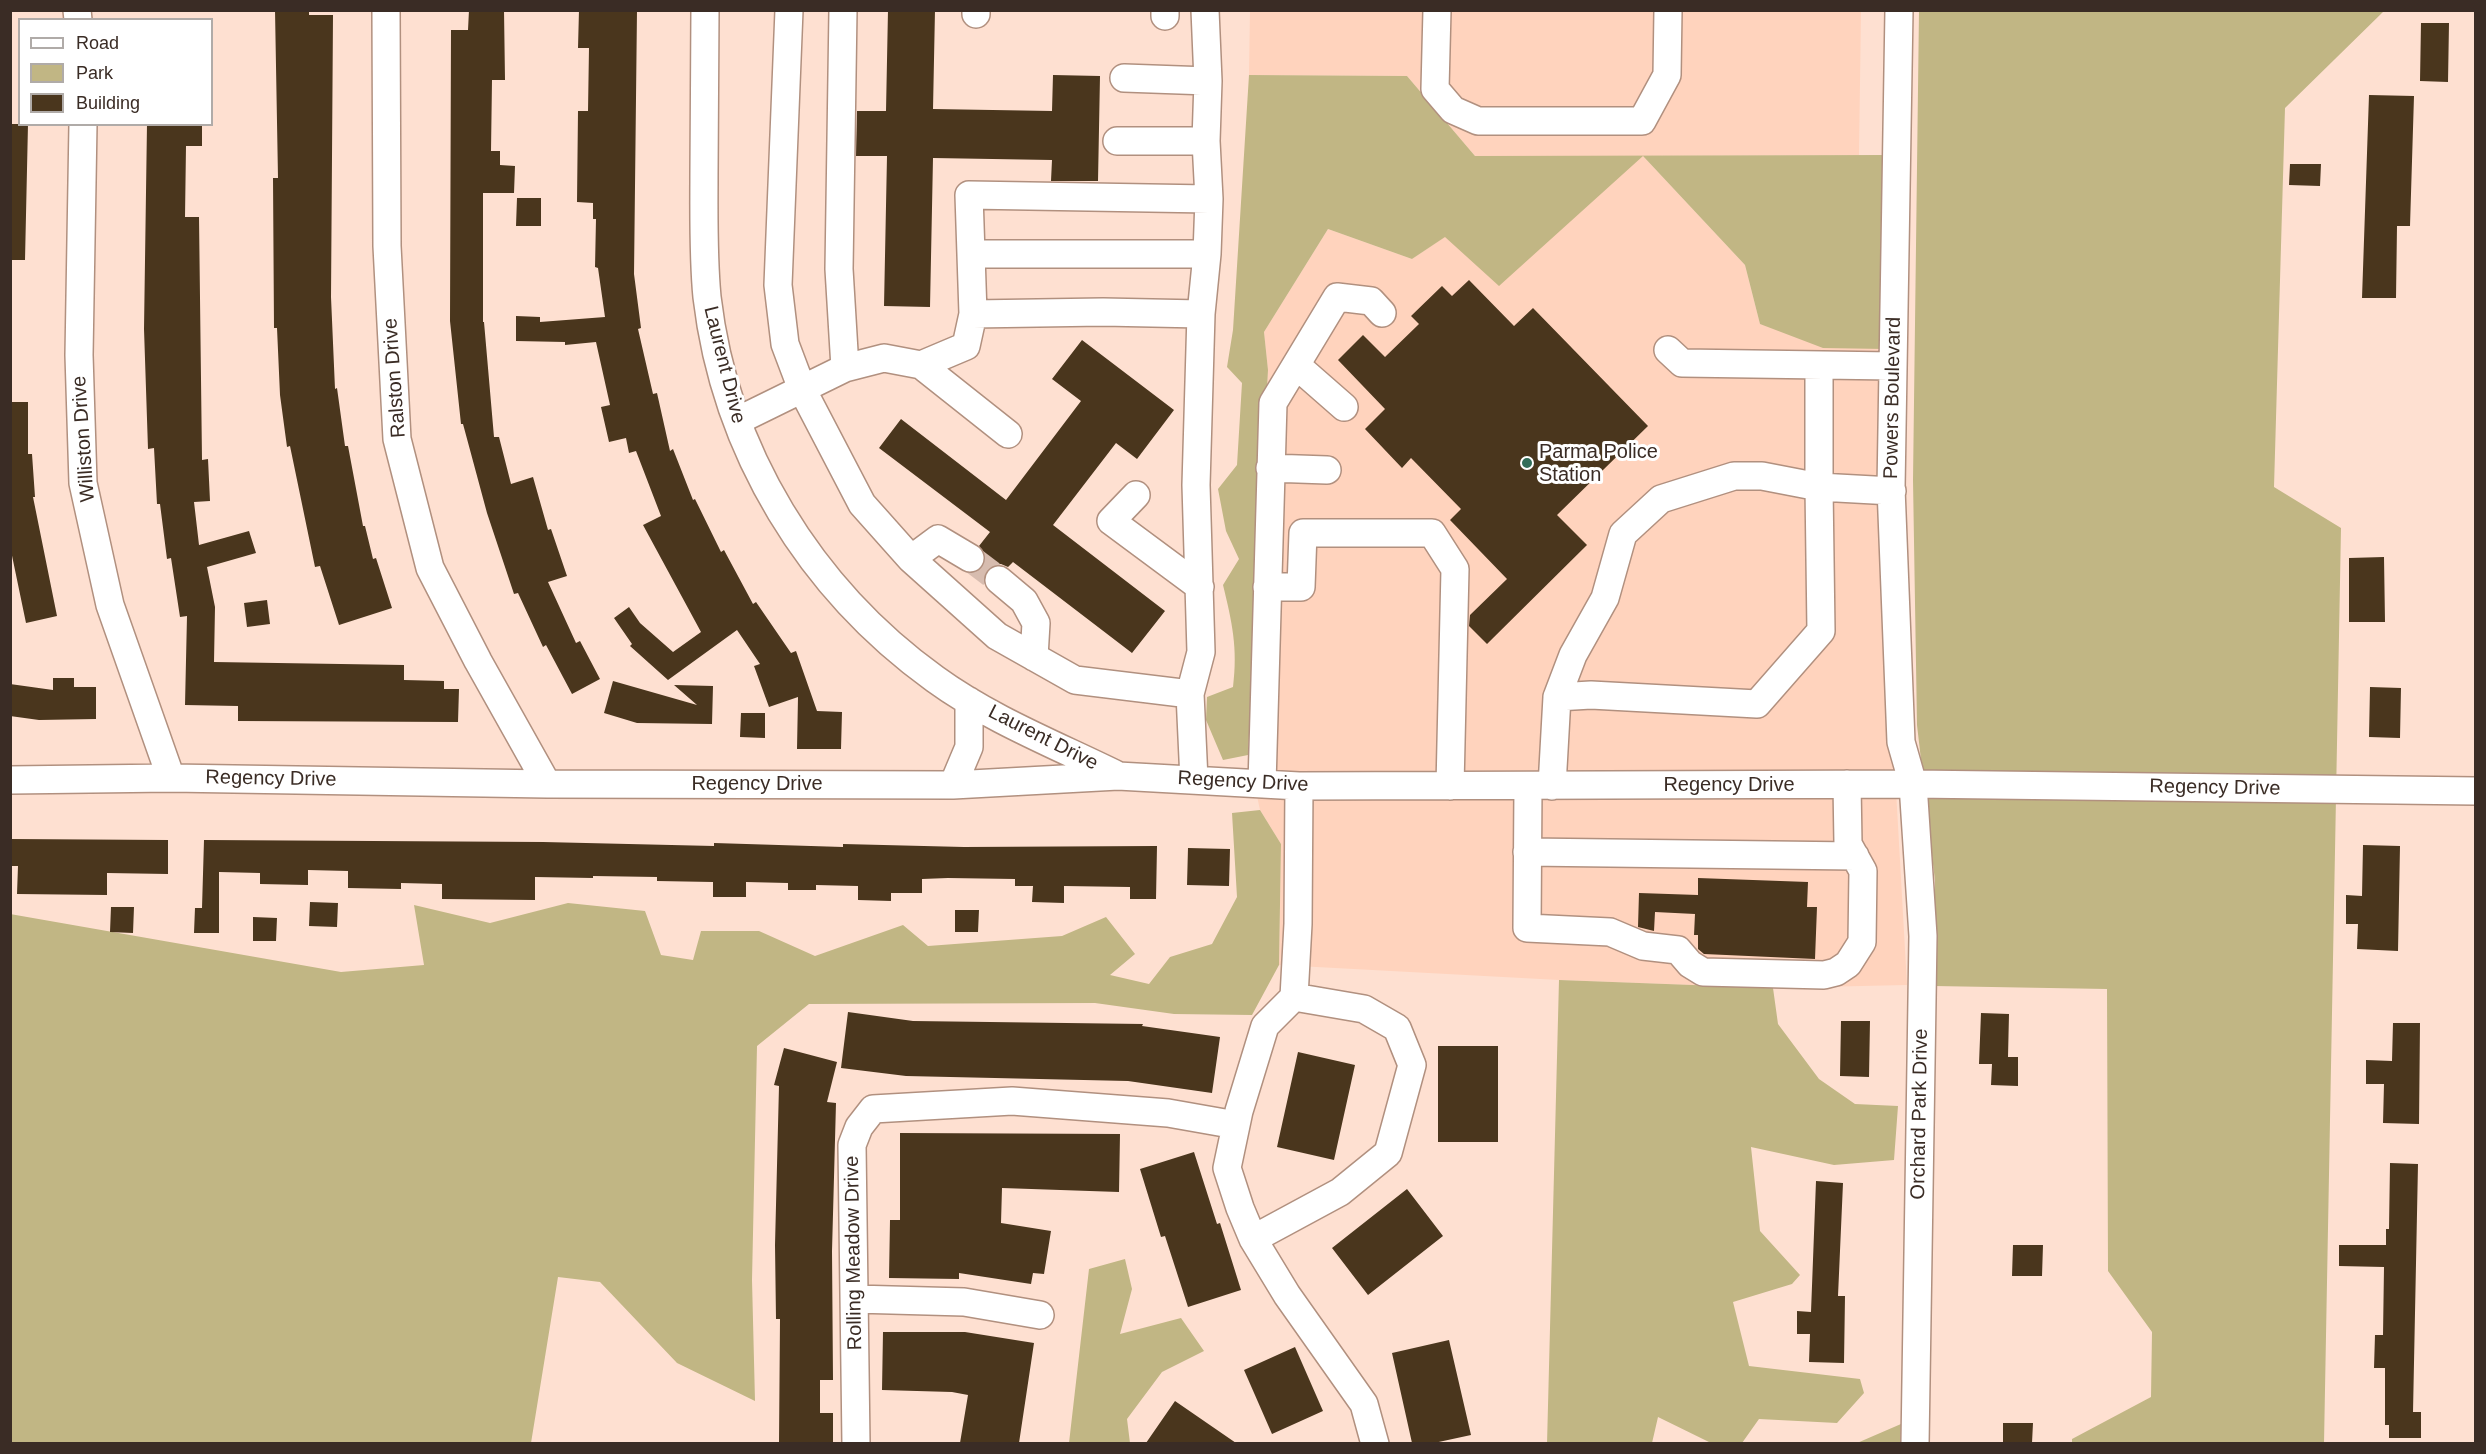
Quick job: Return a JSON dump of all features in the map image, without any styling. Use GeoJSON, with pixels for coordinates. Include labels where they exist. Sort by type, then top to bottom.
{"type":"FeatureCollection","features":[{"type":"Feature","properties":{"kind":"street","name":"Ralston Drive"},"geometry":{"type":"LineString","coordinates":[[386,10],[387,246],[397,439],[430,568],[478,661],[547,784]]}},
{"type":"Feature","properties":{"kind":"street","name":"Laurent Drive"},"geometry":{"type":"LineString","coordinates":[[705,10],[705,267],[716,348],[736,421],[772,497],[794,535],[822,572],[856,611],[889,643],[936,680],[969,701],[1118,776]]}},
{"type":"Feature","properties":{"kind":"street"},"geometry":{"type":"LineString","coordinates":[[789,10],[778,285],[785,344],[802,389],[862,504],[911,559],[996,636],[1075,680],[1190,694]]}},
{"type":"Feature","properties":{"kind":"street"},"geometry":{"type":"LineString","coordinates":[[843,10],[839,269],[845,368]]}},
{"type":"Feature","properties":{"kind":"street"},"geometry":{"type":"LineString","coordinates":[[1194,780],[1190,694],[1201,652],[1196,485],[1201,314],[1207,254],[1209,198],[1205,10]]}},
{"type":"Feature","properties":{"kind":"street"},"geometry":{"type":"LineString","coordinates":[[1437,10],[1435,89],[1453,110],[1478,121],[1642,121],[1667,75],[1668,10]]}},
{"type":"Feature","properties":{"kind":"street","name":"Powers Boulevard"},"geometry":{"type":"LineString","coordinates":[[1899,10],[1892,491],[1901,742],[1913,784]]}},
{"type":"Feature","properties":{"kind":"street"},"geometry":{"type":"LineString","coordinates":[[1124,78],[1208,81]]}},
{"type":"Feature","properties":{"kind":"street","name":"Williston Drive"},"geometry":{"type":"LineString","coordinates":[[83,126],[79,355],[83,483],[110,605],[171,777]]}},
{"type":"Feature","properties":{"kind":"street"},"geometry":{"type":"LineString","coordinates":[[1117,141],[1206,141]]}},
{"type":"Feature","properties":{"kind":"street"},"geometry":{"type":"LineString","coordinates":[[921,365],[966,345],[973,314],[969,195],[1209,198]]}},
{"type":"Feature","properties":{"kind":"street"},"geometry":{"type":"LineString","coordinates":[[971,254],[1207,254]]}},
{"type":"Feature","properties":{"kind":"street"},"geometry":{"type":"LineString","coordinates":[[1262,784],[1273,403],[1337,297],[1371,301],[1382,314]]}},
{"type":"Feature","properties":{"kind":"street"},"geometry":{"type":"LineString","coordinates":[[973,314],[1103,312],[1201,314]]}},
{"type":"Feature","properties":{"kind":"street"},"geometry":{"type":"LineString","coordinates":[[1668,350],[1682,363],[1893,366]]}},
{"type":"Feature","properties":{"kind":"street"},"geometry":{"type":"LineString","coordinates":[[736,421],[845,368],[884,358],[921,365],[1008,435]]}},
{"type":"Feature","properties":{"kind":"street"},"geometry":{"type":"LineString","coordinates":[[1557,697],[1591,695],[1757,704],[1821,631],[1819,364]]}},
{"type":"Feature","properties":{"kind":"street"},"geometry":{"type":"LineString","coordinates":[[1296,365],[1344,407]]}},
{"type":"Feature","properties":{"kind":"street"},"geometry":{"type":"LineString","coordinates":[[1270,468],[1327,470]]}},
{"type":"Feature","properties":{"kind":"street"},"geometry":{"type":"LineString","coordinates":[[1846,784],[1848,844],[1863,871],[1862,942],[1848,964],[1836,972],[1824,975],[1703,972],[1690,964],[1678,950],[1643,946],[1610,932],[1527,928],[1527,852],[1557,697],[1573,655],[1605,598],[1623,534],[1661,499],[1734,476],[1762,476],[1819,487],[1892,491]]}},
{"type":"Feature","properties":{"kind":"street"},"geometry":{"type":"LineString","coordinates":[[1136,495],[1111,521],[1200,587]]}},
{"type":"Feature","properties":{"kind":"street"},"geometry":{"type":"LineString","coordinates":[[1267,587],[1302,587],[1304,532],[1432,533],[1455,568],[1450,786]]}},
{"type":"Feature","properties":{"kind":"street"},"geometry":{"type":"LineString","coordinates":[[911,559],[938,539],[970,558]]}},
{"type":"Feature","properties":{"kind":"street"},"geometry":{"type":"LineString","coordinates":[[999,580],[1024,601],[1036,623],[1034,657]]}},
{"type":"Feature","properties":{"kind":"street","name":"Laurent Drive"},"geometry":{"type":"LineString","coordinates":[[953,785],[969,747],[969,701]]}},
{"type":"Feature","properties":{"kind":"street","name":"Regency Drive"},"geometry":{"type":"LineString","coordinates":[[10,780],[171,777],[547,784],[953,785],[1118,776],[1299,786],[1913,784],[2475,791]]}},
{"type":"Feature","properties":{"kind":"street","name":"Orchard Park Drive"},"geometry":{"type":"LineString","coordinates":[[1913,784],[1923,936],[1915,1443]]}},
{"type":"Feature","properties":{"kind":"street"},"geometry":{"type":"LineString","coordinates":[[1299,786],[1298,924],[1294,997],[1266,1026],[1236,1125],[1227,1168],[1240,1208],[1254,1239],[1287,1295],[1364,1404],[1375,1443]]}},
{"type":"Feature","properties":{"kind":"street"},"geometry":{"type":"LineString","coordinates":[[1527,852],[1855,856]]}},
{"type":"Feature","properties":{"kind":"street"},"geometry":{"type":"LineString","coordinates":[[1254,1239],[1340,1192],[1388,1153],[1412,1065],[1397,1028],[1389,1023],[1364,1009],[1294,997]]}},
{"type":"Feature","properties":{"kind":"street","name":"Rolling Meadow Drive"},"geometry":{"type":"LineString","coordinates":[[856,1443],[852,1145],[859,1127],[873,1109],[1012,1101],[1168,1113],[1236,1125]]}},
{"type":"Feature","properties":{"kind":"street"},"geometry":{"type":"LineString","coordinates":[[855,1299],[964,1302],[1040,1315]]}},
{"type":"Feature","properties":{"kind":"shaded area"},"geometry":{"type":"Polygon","coordinates":[[[1250,11],[1861,11],[1859,155],[1643,156],[1745,265],[1760,324],[1885,349],[1881,524],[1907,985],[1773,988],[1559,980],[1279,965],[1281,844],[1260,810],[1248,755],[1268,370],[1264,332],[1328,229],[1412,259],[1444,237],[1642,156],[1475,156],[1407,76],[1249,75],[1250,11]]]}},
{"type":"Feature","properties":{"kind":"green space"},"geometry":{"type":"Polygon","coordinates":[[[1919,11],[2384,11],[2285,108],[2274,487],[2341,528],[2324,1443],[2072,1443],[2072,1439],[2151,1397],[2152,1332],[2108,1271],[2107,989],[1934,986],[1935,881],[1917,725],[1913,480],[1919,11]]]}},
{"type":"Feature","properties":{"kind":"green space"},"geometry":{"type":"Polygon","coordinates":[[[1249,75],[1407,76],[1475,156],[1887,155],[1885,349],[1823,348],[1760,324],[1745,265],[1643,156],[1499,286],[1445,237],[1412,259],[1328,229],[1264,332],[1268,370],[1248,755],[1223,760],[1206,720],[1207,697],[1233,687],[1235,660],[1233,635],[1223,585],[1239,559],[1226,531],[1218,489],[1237,465],[1242,383],[1227,367],[1233,330],[1249,75]]]}},
{"type":"Feature","properties":{"kind":"green space"},"geometry":{"type":"Polygon","coordinates":[[[1260,810],[1281,844],[1279,965],[1252,1015],[1174,1014],[1095,1003],[809,1004],[757,1046],[752,1280],[755,1401],[677,1363],[600,1282],[558,1277],[531,1443],[11,1443],[10,914],[341,972],[424,965],[414,905],[490,923],[568,903],[645,911],[661,955],[693,960],[701,931],[759,931],[815,956],[903,925],[928,946],[1062,936],[1106,917],[1135,954],[1110,975],[1149,984],[1170,957],[1212,944],[1237,897],[1232,813],[1260,810]]]}},
{"type":"Feature","properties":{"kind":"green space"},"geometry":{"type":"Polygon","coordinates":[[[1559,980],[1773,988],[1778,1024],[1819,1079],[1855,1104],[1898,1106],[1894,1160],[1834,1165],[1751,1147],[1760,1231],[1800,1275],[1792,1284],[1733,1302],[1749,1366],[1860,1379],[1864,1393],[1837,1423],[1759,1419],[1742,1443],[1711,1443],[1658,1417],[1652,1443],[1547,1444],[1559,980]]]}},
{"type":"Feature","properties":{"kind":"green space"},"geometry":{"type":"Polygon","coordinates":[[[1125,1259],[1132,1289],[1120,1334],[1181,1318],[1204,1351],[1162,1372],[1127,1419],[1130,1443],[1069,1443],[1089,1269],[1125,1259]]]}},
{"type":"Feature","properties":{"kind":"green space"},"geometry":{"type":"Polygon","coordinates":[[[1901,1424],[1900,1443],[1857,1443],[1901,1424]]]}},
{"type":"Feature","properties":{"kind":"building"},"geometry":{"type":"Polygon","coordinates":[[[275,10],[309,10],[309,15],[333,15],[331,297],[335,389],[337,388],[345,446],[348,446],[363,526],[365,526],[373,559],[376,558],[392,608],[339,625],[320,566],[315,567],[290,446],[287,447],[280,395],[277,328],[274,328],[273,178],[278,178],[275,10]]]}},
{"type":"Feature","properties":{"kind":"building"},"geometry":{"type":"Polygon","coordinates":[[[469,10],[504,10],[505,80],[492,80],[491,151],[500,151],[500,165],[515,166],[514,193],[483,193],[483,322],[494,437],[499,437],[511,484],[533,477],[548,530],[551,529],[567,576],[548,582],[576,643],[580,641],[600,679],[572,694],[546,645],[543,647],[518,593],[514,594],[487,513],[463,424],[461,424],[450,321],[451,30],[468,30],[469,10]]]}},
{"type":"Feature","properties":{"kind":"building"},"geometry":{"type":"Polygon","coordinates":[[[579,10],[637,10],[634,274],[641,328],[638,329],[653,394],[657,393],[670,451],[673,449],[693,500],[695,499],[721,552],[724,550],[753,604],[756,602],[791,653],[796,651],[817,711],[842,712],[841,749],[797,749],[798,697],[769,707],[754,666],[760,664],[737,630],[668,680],[630,646],[632,644],[614,618],[629,607],[640,623],[673,652],[701,632],[643,525],[661,516],[636,451],[629,453],[626,438],[609,442],[601,407],[610,405],[596,342],[565,345],[565,342],[516,341],[516,316],[540,317],[540,322],[605,317],[598,268],[595,267],[596,219],[593,219],[593,203],[577,202],[578,111],[588,111],[589,48],[578,48],[579,10]]]}},
{"type":"Feature","properties":{"kind":"building"},"geometry":{"type":"Polygon","coordinates":[[[888,10],[935,10],[933,109],[1052,111],[1053,75],[1100,76],[1098,181],[1051,181],[1052,160],[933,158],[930,307],[884,306],[887,156],[856,156],[857,111],[886,111],[888,10]]]}},
{"type":"Feature","properties":{"kind":"building"},"geometry":{"type":"Polygon","coordinates":[[[2421,23],[2449,23],[2448,82],[2420,81],[2421,23]]]}},
{"type":"Feature","properties":{"kind":"building"},"geometry":{"type":"Polygon","coordinates":[[[2369,95],[2414,96],[2410,226],[2397,226],[2396,298],[2362,298],[2369,95]]]}},
{"type":"Feature","properties":{"kind":"building"},"geometry":{"type":"Polygon","coordinates":[[[10,124],[18,124],[18,126],[28,126],[25,260],[10,260],[10,124]]]}},
{"type":"Feature","properties":{"kind":"building"},"geometry":{"type":"Polygon","coordinates":[[[147,126],[202,126],[202,146],[186,146],[185,217],[199,217],[202,460],[208,459],[210,501],[194,502],[199,545],[249,531],[256,553],[207,567],[215,607],[214,662],[404,665],[404,680],[444,681],[444,689],[459,689],[458,722],[238,721],[238,706],[185,705],[187,616],[180,617],[171,558],[167,559],[160,504],[157,504],[154,448],[148,449],[144,329],[147,126]]]}},
{"type":"Feature","properties":{"kind":"building"},"geometry":{"type":"Polygon","coordinates":[[[2290,164],[2321,164],[2320,186],[2289,185],[2290,164]]]}},
{"type":"Feature","properties":{"kind":"building"},"geometry":{"type":"Polygon","coordinates":[[[517,198],[541,198],[541,226],[516,226],[517,198]]]}},
{"type":"Feature","properties":{"kind":"building","name":"Parma Police Station"},"geometry":{"type":"Polygon","coordinates":[[[1469,280],[1514,326],[1533,308],[1648,426],[1557,515],[1587,545],[1487,644],[1469,626],[1470,615],[1507,579],[1450,520],[1461,509],[1411,458],[1402,468],[1365,429],[1385,409],[1338,360],[1363,335],[1385,357],[1419,324],[1411,316],[1442,286],[1452,296],[1469,280]]]}},
{"type":"Feature","properties":{"kind":"building"},"geometry":{"type":"Polygon","coordinates":[[[1082,340],[1174,410],[1137,459],[1116,443],[1053,525],[1165,611],[1132,653],[1013,562],[1008,567],[1001,564],[993,565],[987,570],[984,581],[973,573],[984,566],[986,558],[979,546],[990,532],[879,448],[901,419],[1006,500],[1081,401],[1052,379],[1082,340]]]}},
{"type":"Feature","properties":{"kind":"building"},"geometry":{"type":"Polygon","coordinates":[[[10,402],[28,402],[28,454],[32,454],[35,497],[33,497],[57,616],[26,623],[10,546],[10,402]]]}},
{"type":"Feature","properties":{"kind":"building"},"geometry":{"type":"Polygon","coordinates":[[[2384,557],[2385,622],[2349,622],[2349,558],[2384,557]]]}},
{"type":"Feature","properties":{"kind":"building"},"geometry":{"type":"Polygon","coordinates":[[[267,600],[270,624],[247,627],[244,603],[267,600]]]}},
{"type":"Feature","properties":{"kind":"building"},"geometry":{"type":"Polygon","coordinates":[[[53,678],[74,678],[74,687],[96,687],[96,719],[39,720],[10,716],[10,684],[53,690],[53,678]]]}},
{"type":"Feature","properties":{"kind":"building"},"geometry":{"type":"Polygon","coordinates":[[[613,681],[697,705],[674,685],[713,686],[712,724],[637,723],[604,713],[613,681]]]}},
{"type":"Feature","properties":{"kind":"building"},"geometry":{"type":"Polygon","coordinates":[[[2370,687],[2401,688],[2400,738],[2369,737],[2370,687]]]}},
{"type":"Feature","properties":{"kind":"building"},"geometry":{"type":"Polygon","coordinates":[[[741,713],[765,713],[765,738],[740,737],[741,713]]]}},
{"type":"Feature","properties":{"kind":"building"},"geometry":{"type":"Polygon","coordinates":[[[10,839],[168,840],[168,874],[107,873],[107,895],[17,894],[18,866],[10,866],[10,839]]]}},
{"type":"Feature","properties":{"kind":"building"},"geometry":{"type":"Polygon","coordinates":[[[204,840],[543,842],[714,846],[714,843],[843,847],[843,844],[964,847],[1157,846],[1156,899],[1130,899],[1130,887],[1064,886],[1064,903],[1032,902],[1033,886],[1015,886],[1015,879],[948,878],[922,879],[922,893],[891,893],[891,901],[858,900],[858,886],[816,885],[816,890],[788,890],[788,883],[746,882],[746,897],[713,897],[713,882],[657,881],[657,877],[593,876],[593,878],[535,877],[535,900],[442,899],[442,884],[401,883],[401,889],[348,888],[348,871],[308,870],[308,885],[260,884],[260,873],[219,872],[219,933],[194,933],[195,908],[202,908],[204,840]]]}},
{"type":"Feature","properties":{"kind":"building"},"geometry":{"type":"Polygon","coordinates":[[[2363,845],[2400,846],[2398,951],[2357,949],[2358,924],[2346,924],[2346,895],[2362,896],[2363,845]]]}},
{"type":"Feature","properties":{"kind":"building"},"geometry":{"type":"Polygon","coordinates":[[[1188,848],[1230,849],[1229,886],[1187,885],[1188,848]]]}},
{"type":"Feature","properties":{"kind":"building"},"geometry":{"type":"Polygon","coordinates":[[[1698,878],[1808,882],[1807,907],[1817,907],[1815,959],[1704,954],[1698,949],[1698,935],[1694,935],[1695,914],[1655,912],[1654,931],[1638,927],[1639,893],[1698,895],[1698,878]]]}},
{"type":"Feature","properties":{"kind":"building"},"geometry":{"type":"Polygon","coordinates":[[[310,902],[338,903],[337,927],[309,926],[310,902]]]}},
{"type":"Feature","properties":{"kind":"building"},"geometry":{"type":"Polygon","coordinates":[[[111,907],[134,907],[133,933],[110,932],[111,907]]]}},
{"type":"Feature","properties":{"kind":"building"},"geometry":{"type":"Polygon","coordinates":[[[955,910],[979,910],[978,932],[955,932],[955,910]]]}},
{"type":"Feature","properties":{"kind":"building"},"geometry":{"type":"Polygon","coordinates":[[[253,917],[277,918],[276,941],[253,941],[253,917]]]}},
{"type":"Feature","properties":{"kind":"building"},"geometry":{"type":"Polygon","coordinates":[[[848,1012],[913,1021],[1143,1024],[1142,1026],[1220,1037],[1212,1093],[1128,1081],[906,1076],[841,1068],[848,1012]]]}},
{"type":"Feature","properties":{"kind":"building"},"geometry":{"type":"Polygon","coordinates":[[[1981,1013],[2009,1014],[2008,1057],[2018,1057],[2018,1086],[1991,1085],[1992,1064],[1979,1064],[1981,1013]]]}},
{"type":"Feature","properties":{"kind":"building"},"geometry":{"type":"Polygon","coordinates":[[[1841,1021],[1870,1021],[1869,1077],[1840,1076],[1841,1021]]]}},
{"type":"Feature","properties":{"kind":"building"},"geometry":{"type":"Polygon","coordinates":[[[2393,1023],[2420,1023],[2419,1124],[2383,1123],[2384,1084],[2366,1084],[2366,1060],[2392,1061],[2393,1023]]]}},
{"type":"Feature","properties":{"kind":"building"},"geometry":{"type":"Polygon","coordinates":[[[1438,1046],[1498,1046],[1498,1142],[1438,1142],[1438,1046]]]}},
{"type":"Feature","properties":{"kind":"building"},"geometry":{"type":"Polygon","coordinates":[[[784,1048],[837,1062],[827,1102],[836,1103],[832,1251],[833,1380],[820,1380],[820,1413],[833,1413],[833,1443],[779,1443],[780,1319],[776,1319],[775,1245],[779,1086],[774,1085],[784,1048]]]}},
{"type":"Feature","properties":{"kind":"building"},"geometry":{"type":"Polygon","coordinates":[[[1298,1052],[1355,1065],[1334,1160],[1277,1147],[1298,1052]]]}},
{"type":"Feature","properties":{"kind":"building"},"geometry":{"type":"Polygon","coordinates":[[[900,1133],[1120,1134],[1119,1192],[1002,1188],[1001,1223],[1051,1231],[1044,1274],[1033,1273],[1031,1284],[959,1273],[959,1279],[889,1278],[890,1220],[900,1220],[900,1133]]]}},
{"type":"Feature","properties":{"kind":"building"},"geometry":{"type":"Polygon","coordinates":[[[1194,1152],[1241,1290],[1188,1307],[1165,1236],[1161,1237],[1140,1169],[1194,1152]]]}},
{"type":"Feature","properties":{"kind":"building"},"geometry":{"type":"Polygon","coordinates":[[[2390,1163],[2418,1164],[2413,1412],[2421,1412],[2421,1438],[2389,1438],[2389,1425],[2385,1425],[2385,1368],[2374,1368],[2375,1335],[2383,1335],[2384,1267],[2339,1266],[2339,1245],[2386,1245],[2386,1229],[2389,1229],[2390,1163]]]}},
{"type":"Feature","properties":{"kind":"building"},"geometry":{"type":"Polygon","coordinates":[[[1816,1181],[1843,1183],[1838,1296],[1845,1296],[1844,1363],[1809,1362],[1810,1334],[1797,1334],[1797,1311],[1811,1312],[1816,1181]]]}},
{"type":"Feature","properties":{"kind":"building"},"geometry":{"type":"Polygon","coordinates":[[[1407,1189],[1443,1236],[1368,1295],[1332,1248],[1407,1189]]]}},
{"type":"Feature","properties":{"kind":"building"},"geometry":{"type":"Polygon","coordinates":[[[2013,1245],[2043,1245],[2042,1276],[2012,1276],[2013,1245]]]}},
{"type":"Feature","properties":{"kind":"building"},"geometry":{"type":"Polygon","coordinates":[[[883,1332],[965,1332],[1034,1343],[1019,1443],[960,1443],[968,1395],[952,1392],[882,1390],[883,1332]]]}},
{"type":"Feature","properties":{"kind":"building"},"geometry":{"type":"Polygon","coordinates":[[[1449,1340],[1471,1435],[1434,1443],[1412,1443],[1392,1353],[1449,1340]]]}},
{"type":"Feature","properties":{"kind":"building"},"geometry":{"type":"Polygon","coordinates":[[[1295,1347],[1323,1411],[1272,1434],[1244,1370],[1295,1347]]]}},
{"type":"Feature","properties":{"kind":"building"},"geometry":{"type":"Polygon","coordinates":[[[1175,1401],[1236,1443],[1146,1443],[1175,1401]]]}},
{"type":"Feature","properties":{"kind":"building"},"geometry":{"type":"Polygon","coordinates":[[[2003,1423],[2033,1423],[2032,1443],[2003,1443],[2003,1423]]]}},
{"type":"Feature","properties":{"kind":"tunnel"},"geometry":{"type":"LineString","coordinates":[[970,558],[999,580]]}},
{"type":"Feature","properties":{"kind":"place","name":"Parma Police Station"},"geometry":{"type":"Point","coordinates":[1527,463]}}]}
